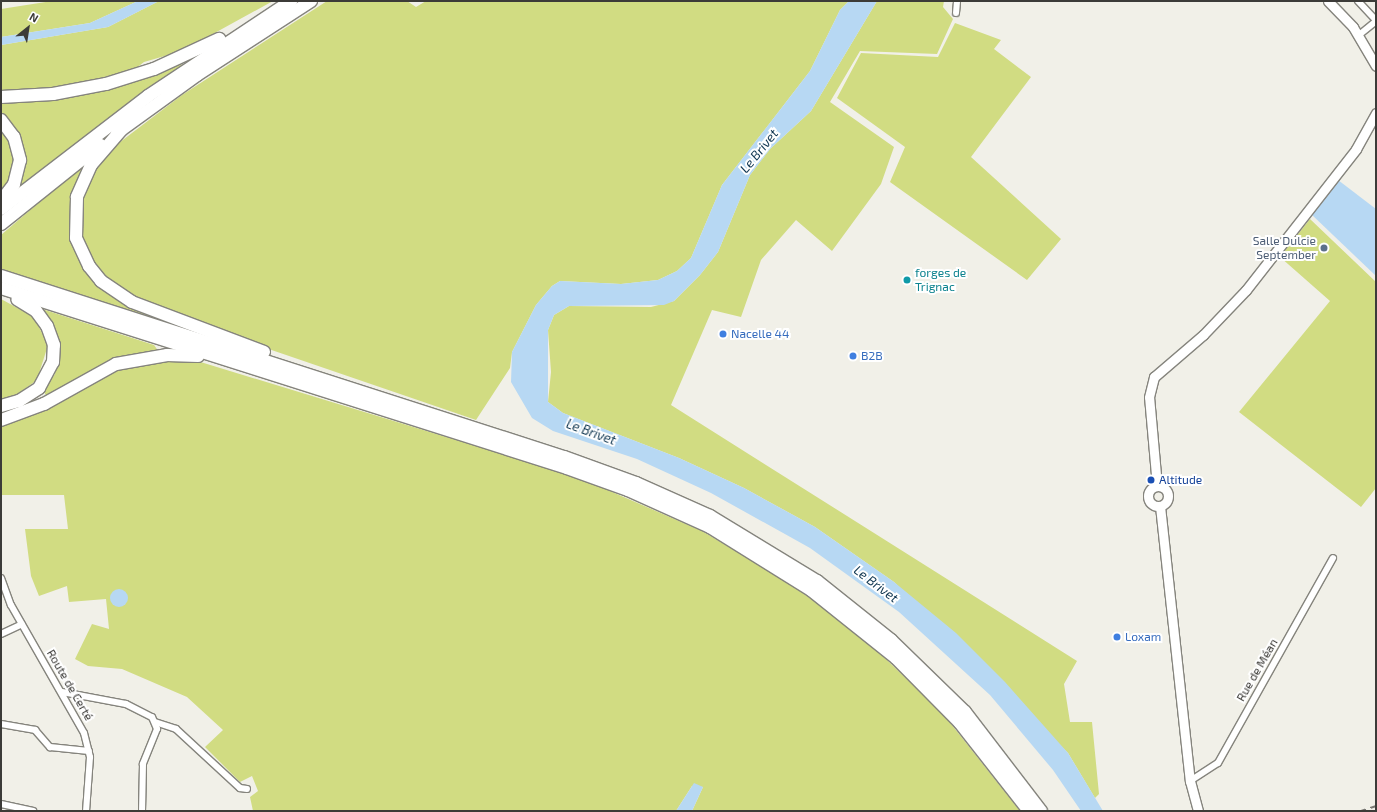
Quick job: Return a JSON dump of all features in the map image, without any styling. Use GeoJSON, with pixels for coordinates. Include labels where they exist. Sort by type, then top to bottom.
{"type":"FeatureCollection","features":[{"type":"Feature","properties":{"kind":"highway"},"geometry":{"type":"LineString","coordinates":[[1,209],[143,100],[291,1]]}},
{"type":"Feature","properties":{"kind":"highway"},"geometry":{"type":"LineString","coordinates":[[1,224],[122,128],[203,71],[311,1]]}},
{"type":"Feature","properties":{"kind":"highway"},"geometry":{"type":"LineString","coordinates":[[1,97],[52,94],[106,84],[188,55],[241,27],[252,26]]}},
{"type":"Feature","properties":{"kind":"highway"},"geometry":{"type":"LineString","coordinates":[[1,120],[14,137],[20,160],[14,184],[1,202]]}},
{"type":"Feature","properties":{"kind":"highway"},"geometry":{"type":"LineString","coordinates":[[122,128],[91,165],[75,206],[79,246],[101,281],[143,307],[328,376],[336,384]]}},
{"type":"Feature","properties":{"kind":"highway"},"geometry":{"type":"LineString","coordinates":[[1,276],[610,473],[688,506],[765,546],[852,607],[924,670],[979,729],[1041,811]]}},
{"type":"Feature","properties":{"kind":"highway"},"geometry":{"type":"LineString","coordinates":[[1,288],[606,482],[733,540],[811,590],[896,658],[960,723],[1029,811]]}},
{"type":"Feature","properties":{"kind":"highway"},"geometry":{"type":"LineString","coordinates":[[1,293],[36,311],[47,326],[54,344],[50,370],[39,388],[19,401],[1,406]]}},
{"type":"Feature","properties":{"kind":"highway"},"geometry":{"type":"LineString","coordinates":[[1,420],[36,407],[116,364],[190,354],[226,364],[235,363]]}},
{"type":"Feature","properties":{"kind":"street"},"geometry":{"type":"LineString","coordinates":[[956,13],[957,1]]}},
{"type":"Feature","properties":{"kind":"street"},"geometry":{"type":"LineString","coordinates":[[1328,1],[1359,35],[1376,66]]}},
{"type":"Feature","properties":{"kind":"street"},"geometry":{"type":"LineString","coordinates":[[1358,1],[1376,21],[1359,35]]}},
{"type":"Feature","properties":{"kind":"street"},"geometry":{"type":"LineString","coordinates":[[1157,486],[1149,397],[1154,377],[1203,335],[1246,290],[1374,124],[1376,113]]}},
{"type":"Feature","properties":{"kind":"street"},"geometry":{"type":"LineString","coordinates":[[1160,506],[1148,498],[1151,489],[1157,486],[1165,489],[1168,496],[1160,506],[1190,781],[1198,809]]}},
{"type":"Feature","properties":{"kind":"street","name":"Rue de Méan"},"geometry":{"type":"LineString","coordinates":[[1190,781],[1218,763],[1333,558]]}},
{"type":"Feature","properties":{"kind":"street","name":"Route de Certé"},"geometry":{"type":"LineString","coordinates":[[1,578],[22,624],[84,733],[89,751],[86,811]]}},
{"type":"Feature","properties":{"kind":"street"},"geometry":{"type":"LineString","coordinates":[[1,634],[22,624]]}},
{"type":"Feature","properties":{"kind":"street"},"geometry":{"type":"LineString","coordinates":[[62,692],[126,704],[155,722],[176,729],[240,788],[247,789]]}},
{"type":"Feature","properties":{"kind":"street"},"geometry":{"type":"LineString","coordinates":[[142,811],[142,770],[156,736],[155,722]]}},
{"type":"Feature","properties":{"kind":"street"},"geometry":{"type":"LineString","coordinates":[[1,724],[35,730],[50,747],[89,751]]}},
{"type":"Feature","properties":{"kind":"street"},"geometry":{"type":"LineString","coordinates":[[1,804],[33,811]]}},
{"type":"Feature","properties":{"kind":"green space"},"geometry":{"type":"Polygon","coordinates":[[[52,1],[138,1],[90,23],[1,37],[1,9],[52,1]]]}},
{"type":"Feature","properties":{"kind":"green space"},"geometry":{"type":"Polygon","coordinates":[[[159,1],[273,1],[182,51],[144,62],[135,69],[66,87],[1,91],[1,45],[108,27],[159,1]]]}},
{"type":"Feature","properties":{"kind":"green space"},"geometry":{"type":"Polygon","coordinates":[[[327,1],[407,1],[416,7],[426,1],[849,1],[840,10],[810,71],[722,185],[691,258],[677,271],[658,280],[621,284],[560,281],[552,286],[536,305],[512,352],[510,368],[476,420],[201,326],[200,333],[1,269],[1,235],[85,163],[103,155],[182,95],[327,1]]]}},
{"type":"Feature","properties":{"kind":"green space"},"geometry":{"type":"Polygon","coordinates":[[[877,1],[944,1],[943,7],[953,19],[937,54],[860,51],[830,102],[894,147],[881,184],[832,251],[796,220],[761,260],[741,317],[712,310],[671,405],[1077,661],[1064,684],[1070,722],[1092,722],[1099,794],[1095,798],[1068,753],[894,582],[815,527],[744,488],[679,458],[563,413],[548,402],[551,372],[548,330],[554,315],[569,306],[651,307],[674,301],[700,275],[718,252],[750,175],[770,149],[811,111],[877,1]]]}},
{"type":"Feature","properties":{"kind":"green space"},"geometry":{"type":"Polygon","coordinates":[[[955,23],[1001,40],[994,49],[1031,77],[971,157],[1061,239],[1027,280],[890,182],[905,147],[837,98],[861,53],[938,57],[955,23]]]}},
{"type":"Feature","properties":{"kind":"green space"},"geometry":{"type":"Polygon","coordinates":[[[183,64],[21,185],[1,195],[1,103],[57,100],[183,64]]]}},
{"type":"Feature","properties":{"kind":"green space"},"geometry":{"type":"Polygon","coordinates":[[[1310,219],[1376,282],[1376,488],[1361,507],[1239,412],[1330,301],[1280,257],[1310,219]]]}},
{"type":"Feature","properties":{"kind":"green space"},"geometry":{"type":"Polygon","coordinates":[[[1,299],[34,317],[48,345],[37,380],[15,396],[1,400],[1,299]]]}},
{"type":"Feature","properties":{"kind":"green space"},"geometry":{"type":"Polygon","coordinates":[[[42,309],[154,345],[159,352],[194,360],[580,478],[702,531],[786,581],[860,634],[944,715],[1020,811],[692,811],[703,787],[692,786],[676,811],[253,811],[250,797],[258,791],[252,776],[240,782],[205,747],[223,730],[187,697],[122,669],[88,666],[75,659],[92,624],[109,629],[106,599],[69,602],[67,586],[39,596],[31,576],[25,529],[68,529],[64,495],[1,495],[1,426],[50,403],[43,390],[55,374],[58,339],[42,309]]]}},
{"type":"Feature","properties":{"kind":"water"},"geometry":{"type":"Polygon","coordinates":[[[138,1],[159,1],[108,27],[1,45],[1,37],[90,23],[138,1]]]}},
{"type":"Feature","properties":{"kind":"water","name":"Le Brivet"},"geometry":{"type":"Polygon","coordinates":[[[849,1],[877,1],[811,111],[770,149],[750,175],[718,252],[700,275],[674,301],[664,305],[569,306],[554,315],[548,330],[548,402],[563,413],[679,458],[744,488],[815,527],[894,582],[956,633],[1005,682],[1068,753],[1103,811],[1081,811],[1053,770],[990,695],[899,612],[810,548],[711,493],[637,459],[553,431],[532,418],[511,382],[512,352],[536,305],[552,286],[560,281],[621,284],[658,280],[677,271],[691,258],[722,185],[810,71],[840,10],[849,1]]]}},
{"type":"Feature","properties":{"kind":"water"},"geometry":{"type":"Polygon","coordinates":[[[1338,180],[1376,209],[1376,276],[1311,214],[1338,180]]]}},
{"type":"Feature","properties":{"kind":"water"},"geometry":{"type":"Polygon","coordinates":[[[119,589],[125,592],[128,598],[125,604],[119,607],[113,604],[110,598],[113,592],[119,589]]]}},
{"type":"Feature","properties":{"kind":"water"},"geometry":{"type":"Polygon","coordinates":[[[694,783],[703,787],[692,811],[676,811],[694,783]]]}},
{"type":"Feature","properties":{"kind":"railway"},"geometry":{"type":"LineString","coordinates":[[1361,811],[1376,806]]}},
{"type":"Feature","properties":{"kind":"place","name":"Salle Dulcie September"},"geometry":{"type":"Point","coordinates":[1324,248]}},
{"type":"Feature","properties":{"kind":"place","name":"forges de Trignac"},"geometry":{"type":"Point","coordinates":[907,280]}},
{"type":"Feature","properties":{"kind":"place","name":"Nacelle 44"},"geometry":{"type":"Point","coordinates":[723,334]}},
{"type":"Feature","properties":{"kind":"place","name":"B2B"},"geometry":{"type":"Point","coordinates":[853,356]}},
{"type":"Feature","properties":{"kind":"place","name":"Altitude"},"geometry":{"type":"Point","coordinates":[1151,480]}},
{"type":"Feature","properties":{"kind":"place","name":"Loxam"},"geometry":{"type":"Point","coordinates":[1117,637]}}]}
